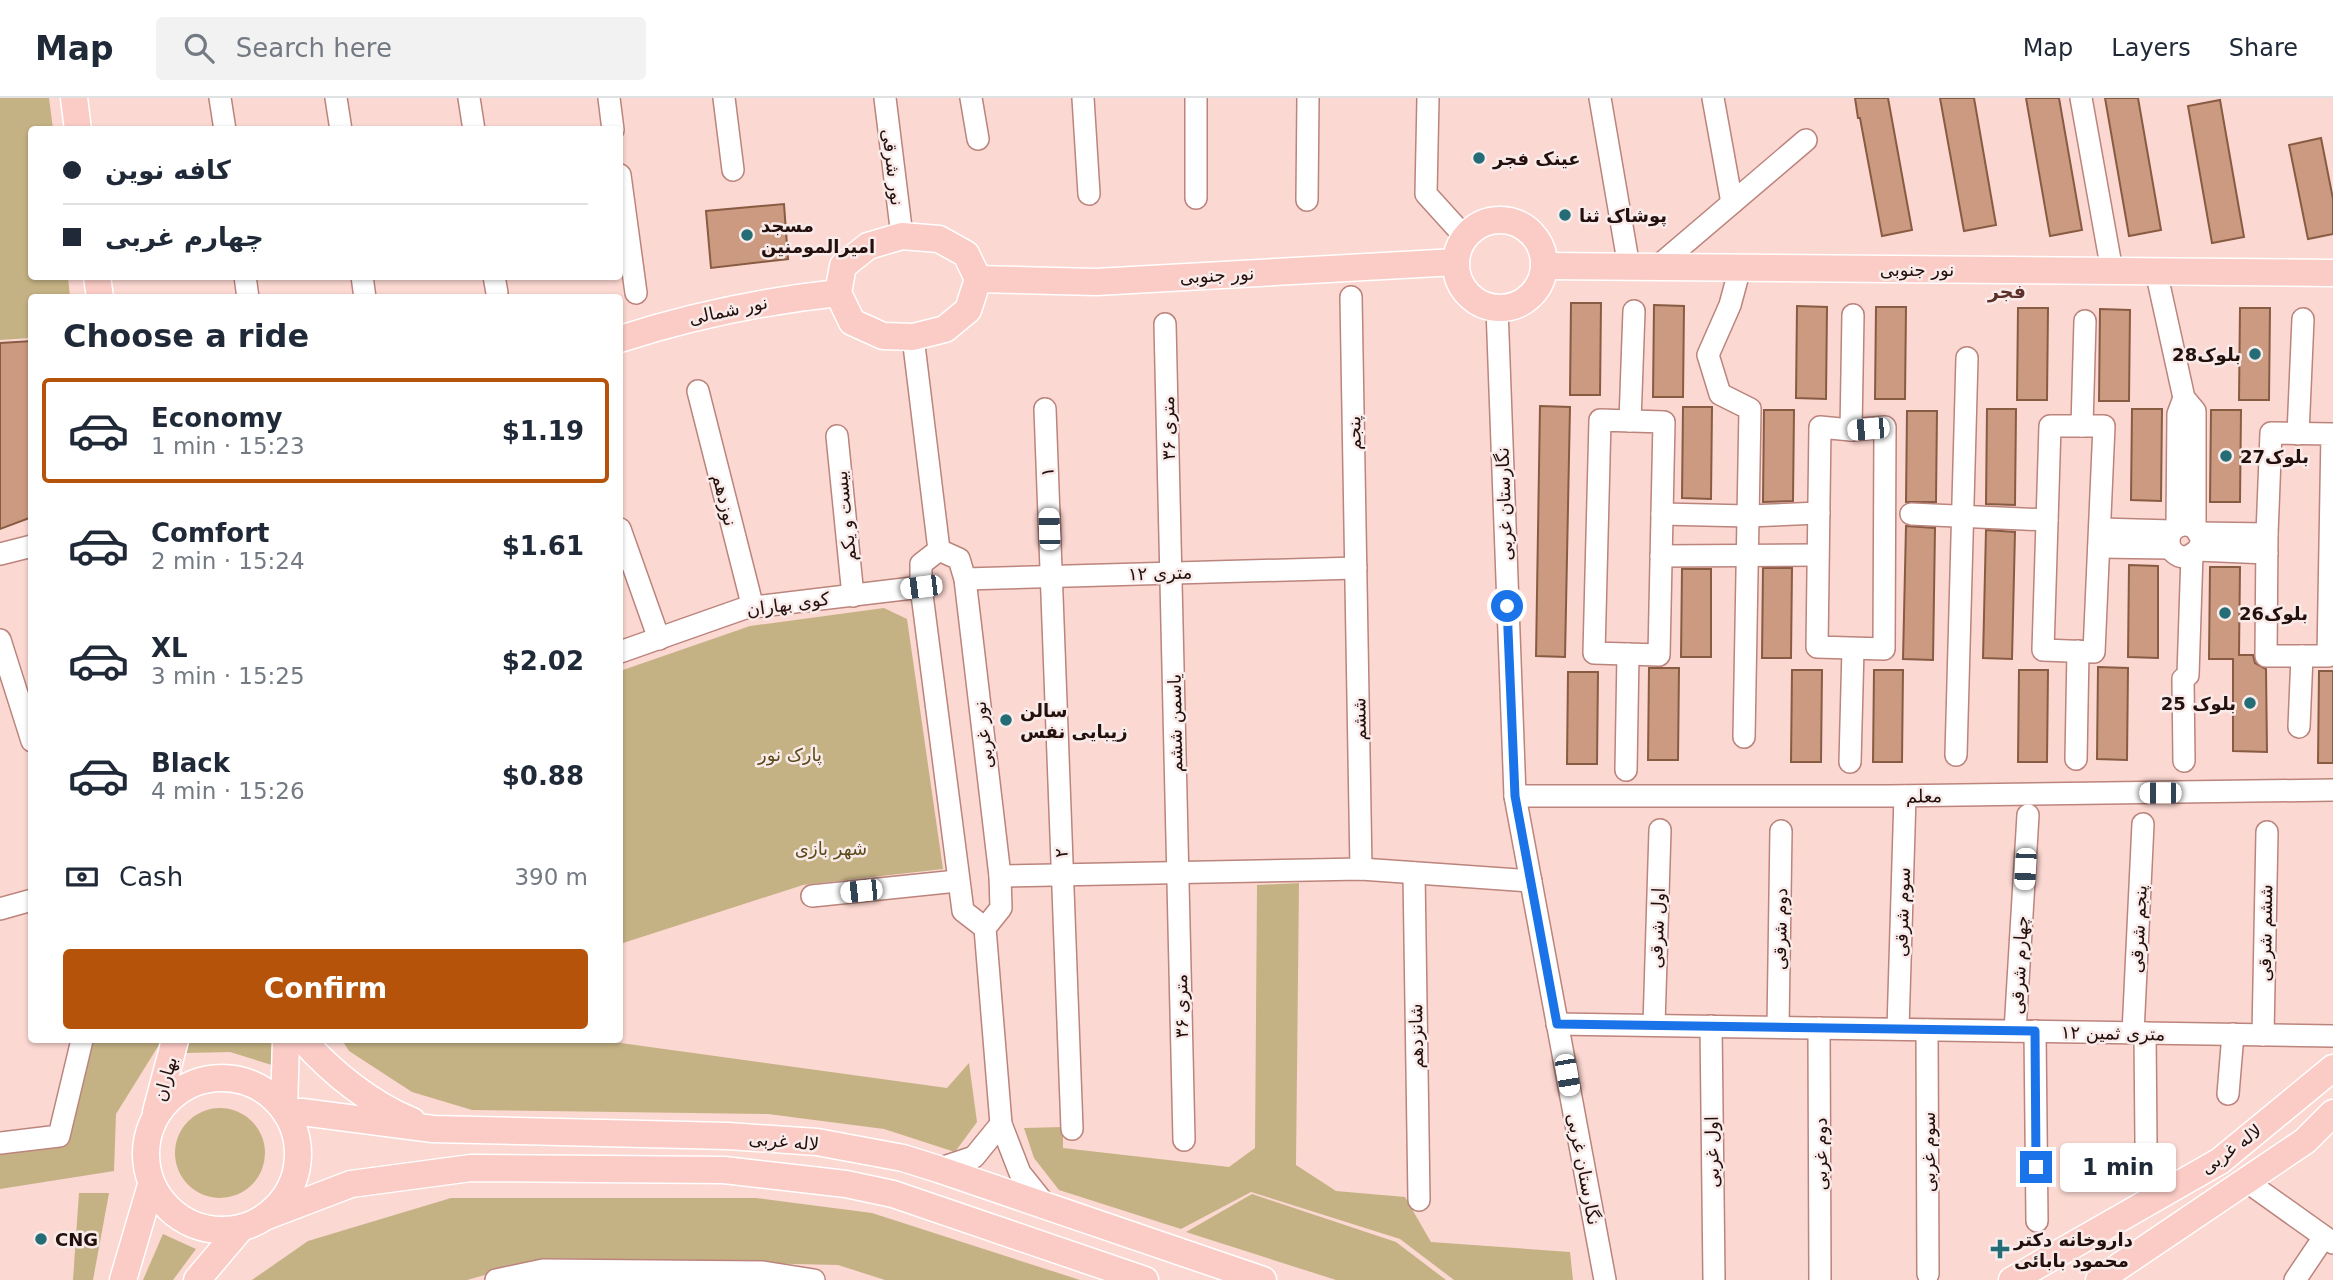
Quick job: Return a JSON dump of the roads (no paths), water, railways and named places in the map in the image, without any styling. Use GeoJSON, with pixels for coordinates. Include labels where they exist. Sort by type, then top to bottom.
{"type":"FeatureCollection","features":[{"type":"Feature","properties":{"kind":"main road"},"geometry":{"type":"LineString","coordinates":[[74,98],[78,126]]}},
{"type":"Feature","properties":{"kind":"main road"},"geometry":{"type":"LineString","coordinates":[[1501,219],[1515,222],[1527,229],[1542,252],[1544,266],[1534,291],[1511,306],[1497,308],[1472,298],[1463,288],[1456,262],[1458,249],[1465,237],[1475,227],[1487,221],[1501,219]]}},
{"type":"Feature","properties":{"kind":"main road"},"geometry":{"type":"LineString","coordinates":[[902,236],[939,239],[966,254],[978,279],[968,310],[945,329],[914,337],[883,336],[852,322],[838,293],[843,266],[868,246],[902,236]]}},
{"type":"Feature","properties":{"kind":"main road","name":"نور جنوبی"},"geometry":{"type":"LineString","coordinates":[[978,279],[1096,282],[1456,262]]}},
{"type":"Feature","properties":{"kind":"main road","name":"نور جنوبی"},"geometry":{"type":"LineString","coordinates":[[1544,266],[2333,272]]}},
{"type":"Feature","properties":{"kind":"main road","name":"نور شمالی"},"geometry":{"type":"LineString","coordinates":[[623,337],[706,313],[772,300],[838,293]]}},
{"type":"Feature","properties":{"kind":"main road","name":"بهاران"},"geometry":{"type":"LineString","coordinates":[[154,1118],[174,1043]]}},
{"type":"Feature","properties":{"kind":"main road"},"geometry":{"type":"LineString","coordinates":[[285,1111],[286,1043]]}},
{"type":"Feature","properties":{"kind":"main road"},"geometry":{"type":"LineString","coordinates":[[306,1043],[344,1080],[399,1115],[433,1129]]}},
{"type":"Feature","properties":{"kind":"main road","name":"لاله غربی"},"geometry":{"type":"LineString","coordinates":[[2012,1280],[2220,1161],[2333,1068]]}},
{"type":"Feature","properties":{"kind":"main road"},"geometry":{"type":"LineString","coordinates":[[217,1077],[243,1080],[266,1091],[285,1111],[295,1130],[298,1154],[294,1178],[283,1199],[267,1216],[241,1228],[220,1231],[189,1223],[179,1218],[163,1203],[152,1185],[146,1163],[146,1139],[154,1118],[170,1097],[192,1083],[217,1077]]}},
{"type":"Feature","properties":{"kind":"main road","name":"لاله غربی"},"geometry":{"type":"LineString","coordinates":[[285,1111],[433,1129],[728,1136],[817,1142],[903,1158],[1263,1280]]}},
{"type":"Feature","properties":{"kind":"main road","name":"لاله غربی"},"geometry":{"type":"LineString","coordinates":[[2099,1280],[2305,1141],[2333,1113]]}},
{"type":"Feature","properties":{"kind":"main road","name":"لاله غربی"},"geometry":{"type":"LineString","coordinates":[[267,1216],[351,1184],[471,1168],[724,1171],[846,1184],[893,1194],[1145,1280]]}},
{"type":"Feature","properties":{"kind":"main road"},"geometry":{"type":"LineString","coordinates":[[123,1280],[152,1185]]}},
{"type":"Feature","properties":{"kind":"main road"},"geometry":{"type":"LineString","coordinates":[[197,1280],[241,1228]]}},
{"type":"Feature","properties":{"kind":"street"},"geometry":{"type":"LineString","coordinates":[[220,98],[224,126]]}},
{"type":"Feature","properties":{"kind":"street"},"geometry":{"type":"LineString","coordinates":[[337,98],[340,126]]}},
{"type":"Feature","properties":{"kind":"street"},"geometry":{"type":"LineString","coordinates":[[469,98],[473,126]]}},
{"type":"Feature","properties":{"kind":"street"},"geometry":{"type":"LineString","coordinates":[[609,98],[612,126]]}},
{"type":"Feature","properties":{"kind":"street"},"geometry":{"type":"LineString","coordinates":[[724,98],[733,170]]}},
{"type":"Feature","properties":{"kind":"street","name":"نور شرقی"},"geometry":{"type":"LineString","coordinates":[[885,98],[902,236]]}},
{"type":"Feature","properties":{"kind":"street"},"geometry":{"type":"LineString","coordinates":[[971,98],[978,139]]}},
{"type":"Feature","properties":{"kind":"street"},"geometry":{"type":"LineString","coordinates":[[1083,98],[1089,194]]}},
{"type":"Feature","properties":{"kind":"street"},"geometry":{"type":"LineString","coordinates":[[1196,98],[1196,198]]}},
{"type":"Feature","properties":{"kind":"street"},"geometry":{"type":"LineString","coordinates":[[1307,200],[1308,98]]}},
{"type":"Feature","properties":{"kind":"street"},"geometry":{"type":"LineString","coordinates":[[1428,98],[1426,194],[1465,237]]}},
{"type":"Feature","properties":{"kind":"street"},"geometry":{"type":"LineString","coordinates":[[1600,98],[1629,267]]}},
{"type":"Feature","properties":{"kind":"street"},"geometry":{"type":"LineString","coordinates":[[1713,98],[1732,203]]}},
{"type":"Feature","properties":{"kind":"street"},"geometry":{"type":"LineString","coordinates":[[2081,98],[2112,271]]}},
{"type":"Feature","properties":{"kind":"street"},"geometry":{"type":"LineString","coordinates":[[1657,267],[1806,140]]}},
{"type":"Feature","properties":{"kind":"street"},"geometry":{"type":"LineString","coordinates":[[623,197],[636,293]]}},
{"type":"Feature","properties":{"kind":"street"},"geometry":{"type":"LineString","coordinates":[[1740,268],[1730,305],[1709,355],[1720,394],[1750,409],[1744,737]]}},
{"type":"Feature","properties":{"kind":"street"},"geometry":{"type":"LineString","coordinates":[[2156,271],[2184,398],[2178,414],[2185,541],[2188,675],[2183,679],[2184,761]]}},
{"type":"Feature","properties":{"kind":"street","name":"پنجم"},"geometry":{"type":"LineString","coordinates":[[1351,297],[1356,568]]}},
{"type":"Feature","properties":{"kind":"street","name":"نگارستان غربی"},"geometry":{"type":"LineString","coordinates":[[1497,308],[1515,796],[1605,1280]]}},
{"type":"Feature","properties":{"kind":"street"},"geometry":{"type":"LineString","coordinates":[[1630,421],[1634,311]]}},
{"type":"Feature","properties":{"kind":"street"},"geometry":{"type":"LineString","coordinates":[[1851,430],[1853,315]]}},
{"type":"Feature","properties":{"kind":"street"},"geometry":{"type":"LineString","coordinates":[[2298,434],[2303,318]]}},
{"type":"Feature","properties":{"kind":"street"},"geometry":{"type":"LineString","coordinates":[[2082,426],[2085,321]]}},
{"type":"Feature","properties":{"kind":"street","name":"۳۶ متری"},"geometry":{"type":"LineString","coordinates":[[1165,324],[1171,573]]}},
{"type":"Feature","properties":{"kind":"street"},"geometry":{"type":"LineString","coordinates":[[914,337],[939,550],[921,564],[921,587],[957,881],[963,911],[985,928],[1001,1124],[1020,1173],[1048,1208]]}},
{"type":"Feature","properties":{"kind":"street"},"geometry":{"type":"LineString","coordinates":[[1956,755],[1967,358]]}},
{"type":"Feature","properties":{"kind":"street","name":"نوزدهم"},"geometry":{"type":"LineString","coordinates":[[698,391],[752,608]]}},
{"type":"Feature","properties":{"kind":"street","name":"۱"},"geometry":{"type":"LineString","coordinates":[[1045,409],[1051,577]]}},
{"type":"Feature","properties":{"kind":"street"},"geometry":{"type":"LineString","coordinates":[[1600,420],[1664,422],[1662,514],[1659,655],[1594,653],[1600,420]]}},
{"type":"Feature","properties":{"kind":"street"},"geometry":{"type":"LineString","coordinates":[[2050,426],[2082,426],[2104,426],[2094,652],[2043,650],[2050,426]]}},
{"type":"Feature","properties":{"kind":"street"},"geometry":{"type":"LineString","coordinates":[[1885,427],[1884,649],[1817,647],[1820,428],[1851,430],[1885,427]]}},
{"type":"Feature","properties":{"kind":"street"},"geometry":{"type":"LineString","coordinates":[[2271,433],[2332,434],[2332,517],[2329,656],[2266,656],[2271,433]]}},
{"type":"Feature","properties":{"kind":"street","name":"بیست و یکم"},"geometry":{"type":"LineString","coordinates":[[837,436],[853,596]]}},
{"type":"Feature","properties":{"kind":"street"},"geometry":{"type":"LineString","coordinates":[[1662,514],[1748,516],[1819,513]]}},
{"type":"Feature","properties":{"kind":"street"},"geometry":{"type":"LineString","coordinates":[[1911,514],[2047,520]]}},
{"type":"Feature","properties":{"kind":"street"},"geometry":{"type":"LineString","coordinates":[[623,537],[659,639]]}},
{"type":"Feature","properties":{"kind":"street"},"geometry":{"type":"LineString","coordinates":[[2099,538],[2267,543]]}},
{"type":"Feature","properties":{"kind":"street"},"geometry":{"type":"LineString","coordinates":[[0,554],[28,546]]}},
{"type":"Feature","properties":{"kind":"street","name":"نور غربی"},"geometry":{"type":"LineString","coordinates":[[939,550],[959,559],[965,579],[1000,876],[1001,908],[985,928]]}},
{"type":"Feature","properties":{"kind":"street"},"geometry":{"type":"LineString","coordinates":[[1661,556],[1818,555]]}},
{"type":"Feature","properties":{"kind":"street","name":"۱۲ متری"},"geometry":{"type":"LineString","coordinates":[[965,579],[1356,568]]}},
{"type":"Feature","properties":{"kind":"street","name":"ششم"},"geometry":{"type":"LineString","coordinates":[[1356,568],[1361,869]]}},
{"type":"Feature","properties":{"kind":"street","name":"یاسمن ششم"},"geometry":{"type":"LineString","coordinates":[[1171,573],[1179,873]]}},
{"type":"Feature","properties":{"kind":"street","name":"۲"},"geometry":{"type":"LineString","coordinates":[[1051,577],[1072,1129]]}},
{"type":"Feature","properties":{"kind":"street","name":"کوی بهاران"},"geometry":{"type":"LineString","coordinates":[[623,651],[752,608],[921,587]]}},
{"type":"Feature","properties":{"kind":"street"},"geometry":{"type":"LineString","coordinates":[[0,640],[28,728]]}},
{"type":"Feature","properties":{"kind":"street"},"geometry":{"type":"LineString","coordinates":[[1850,762],[1853,649]]}},
{"type":"Feature","properties":{"kind":"street"},"geometry":{"type":"LineString","coordinates":[[2076,759],[2078,651]]}},
{"type":"Feature","properties":{"kind":"street"},"geometry":{"type":"LineString","coordinates":[[1626,770],[1628,654]]}},
{"type":"Feature","properties":{"kind":"street"},"geometry":{"type":"LineString","coordinates":[[2299,727],[2302,656]]}},
{"type":"Feature","properties":{"kind":"street","name":"معلم"},"geometry":{"type":"LineString","coordinates":[[1515,796],[1905,796],[2333,790]]}},
{"type":"Feature","properties":{"kind":"street","name":"سوم شرقی"},"geometry":{"type":"LineString","coordinates":[[1898,1029],[1905,796]]}},
{"type":"Feature","properties":{"kind":"street","name":"چهارم شرقی"},"geometry":{"type":"LineString","coordinates":[[2028,815],[2025,1031],[2037,1221]]}},
{"type":"Feature","properties":{"kind":"street","name":"پنجم شرقی"},"geometry":{"type":"LineString","coordinates":[[2143,824],[2139,1033],[2146,1143]]}},
{"type":"Feature","properties":{"kind":"street","name":"اول شرقی"},"geometry":{"type":"LineString","coordinates":[[1654,1025],[1660,830]]}},
{"type":"Feature","properties":{"kind":"street","name":"دوم شرقی"},"geometry":{"type":"LineString","coordinates":[[1778,1027],[1781,831]]}},
{"type":"Feature","properties":{"kind":"street","name":"ششم شرقی"},"geometry":{"type":"LineString","coordinates":[[2263,1035],[2267,832]]}},
{"type":"Feature","properties":{"kind":"street"},"geometry":{"type":"LineString","coordinates":[[1000,876],[1361,869],[1531,881]]}},
{"type":"Feature","properties":{"kind":"street","name":"۳۶ متری"},"geometry":{"type":"LineString","coordinates":[[1179,873],[1184,1140]]}},
{"type":"Feature","properties":{"kind":"street","name":"شانزدهم"},"geometry":{"type":"LineString","coordinates":[[1415,873],[1419,1199]]}},
{"type":"Feature","properties":{"kind":"street"},"geometry":{"type":"LineString","coordinates":[[812,896],[957,881]]}},
{"type":"Feature","properties":{"kind":"street"},"geometry":{"type":"LineString","coordinates":[[0,909],[28,901]]}},
{"type":"Feature","properties":{"kind":"street","name":"۱۲ متری ثمین"},"geometry":{"type":"LineString","coordinates":[[1557,1024],[2333,1036]]}},
{"type":"Feature","properties":{"kind":"street","name":"اول غربی"},"geometry":{"type":"LineString","coordinates":[[1711,1026],[1714,1278]]}},
{"type":"Feature","properties":{"kind":"street","name":"دوم غربی"},"geometry":{"type":"LineString","coordinates":[[1819,1028],[1820,1280]]}},
{"type":"Feature","properties":{"kind":"street","name":"سوم غربی"},"geometry":{"type":"LineString","coordinates":[[1927,1030],[1928,1274]]}},
{"type":"Feature","properties":{"kind":"street"},"geometry":{"type":"LineString","coordinates":[[2228,1094],[2233,1034]]}},
{"type":"Feature","properties":{"kind":"street"},"geometry":{"type":"LineString","coordinates":[[0,1143],[60,1136],[81,1043]]}},
{"type":"Feature","properties":{"kind":"street"},"geometry":{"type":"LineString","coordinates":[[938,1169],[974,1157],[1001,1124]]}},
{"type":"Feature","properties":{"kind":"street"},"geometry":{"type":"LineString","coordinates":[[2246,1181],[2328,1240],[2295,1280]]}},
{"type":"Feature","properties":{"kind":"street"},"geometry":{"type":"LineString","coordinates":[[496,1280],[543,1270],[763,1276],[814,1280]]}},
{"type":"Feature","properties":{"kind":"place","name":"عینک فجر"},"geometry":{"type":"Point","coordinates":[1479,158]}},
{"type":"Feature","properties":{"kind":"place","name":"پوشاک ثنا"},"geometry":{"type":"Point","coordinates":[1565,215]}},
{"type":"Feature","properties":{"kind":"place","name":"مسجد امیرالمومنین"},"geometry":{"type":"Point","coordinates":[747,235]}},
{"type":"Feature","properties":{"kind":"place","name":"بلوک28"},"geometry":{"type":"Point","coordinates":[2255,354]}},
{"type":"Feature","properties":{"kind":"place","name":"بلوک27"},"geometry":{"type":"Point","coordinates":[2226,456]}},
{"type":"Feature","properties":{"kind":"place","name":"بلوک26"},"geometry":{"type":"Point","coordinates":[2225,613]}},
{"type":"Feature","properties":{"kind":"place","name":"بلوک 25"},"geometry":{"type":"Point","coordinates":[2250,703]}},
{"type":"Feature","properties":{"kind":"place","name":"سالن زیبایی نفس"},"geometry":{"type":"Point","coordinates":[1006,720]}},
{"type":"Feature","properties":{"kind":"place","name":"CNG"},"geometry":{"type":"Point","coordinates":[41,1239]}},
{"type":"Feature","properties":{"kind":"place","name":"داروخانه دکتر محمود بابائی"},"geometry":{"type":"Point","coordinates":[2000,1249]}},
{"type":"Feature","properties":{"kind":"district","name":"فجر"},"geometry":{"type":"Point","coordinates":[2007,291]}},
{"type":"Feature","properties":{"kind":"park label","name":"پارک نور"},"geometry":{"type":"Point","coordinates":[790,754]}},
{"type":"Feature","properties":{"kind":"park label","name":"شهر بازی"},"geometry":{"type":"Point","coordinates":[831,848]}}]}
